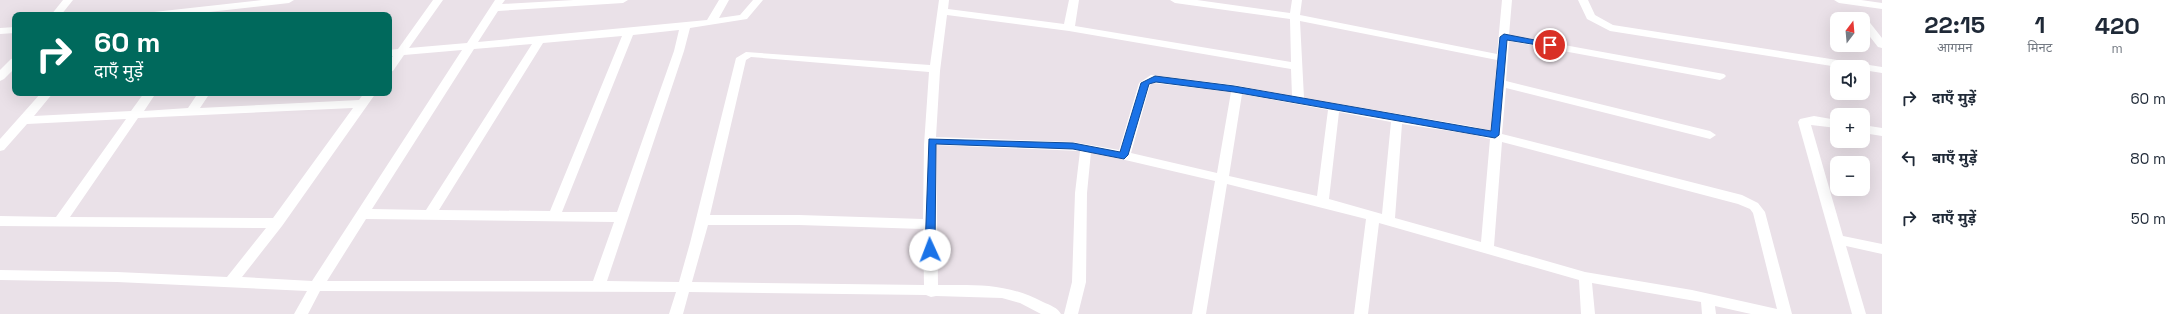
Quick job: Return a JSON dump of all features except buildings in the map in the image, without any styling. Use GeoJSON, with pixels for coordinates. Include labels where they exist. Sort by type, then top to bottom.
{"type":"FeatureCollection","features":[{"type":"Feature","properties":{"kind":"street"},"geometry":{"type":"LineString","coordinates":[[58,12],[68,0]]}},
{"type":"Feature","properties":{"kind":"street"},"geometry":{"type":"LineString","coordinates":[[206,12],[259,2],[289,0]]}},
{"type":"Feature","properties":{"kind":"street"},"geometry":{"type":"LineString","coordinates":[[392,66],[438,0]]}},
{"type":"Feature","properties":{"kind":"street"},"geometry":{"type":"LineString","coordinates":[[301,314],[316,286],[364,214],[497,4],[623,0]]}},
{"type":"Feature","properties":{"kind":"street"},"geometry":{"type":"LineString","coordinates":[[711,23],[724,0]]}},
{"type":"Feature","properties":{"kind":"street"},"geometry":{"type":"LineString","coordinates":[[392,53],[685,27],[743,17],[758,0]]}},
{"type":"Feature","properties":{"kind":"street"},"geometry":{"type":"LineString","coordinates":[[1069,28],[1074,0]]}},
{"type":"Feature","properties":{"kind":"street"},"geometry":{"type":"LineString","coordinates":[[1175,0],[1295,17],[1502,58]]}},
{"type":"Feature","properties":{"kind":"street"},"geometry":{"type":"LineString","coordinates":[[1296,0],[1295,17],[1298,100]]}},
{"type":"Feature","properties":{"kind":"street"},"geometry":{"type":"LineString","coordinates":[[1487,250],[1507,0]]}},
{"type":"Feature","properties":{"kind":"street"},"geometry":{"type":"LineString","coordinates":[[1583,0],[1591,17],[1610,28],[1830,62]]}},
{"type":"Feature","properties":{"kind":"street"},"geometry":{"type":"LineString","coordinates":[[1844,1],[1882,6]]}},
{"type":"Feature","properties":{"kind":"street"},"geometry":{"type":"LineString","coordinates":[[1844,1],[1854,12]]}},
{"type":"Feature","properties":{"kind":"street"},"geometry":{"type":"LineString","coordinates":[[253,12],[259,2]]}},
{"type":"Feature","properties":{"kind":"street"},"geometry":{"type":"LineString","coordinates":[[931,292],[929,224],[934,69],[943,6],[1297,66]]}},
{"type":"Feature","properties":{"kind":"street"},"geometry":{"type":"LineString","coordinates":[[598,286],[679,51],[685,27]]}},
{"type":"Feature","properties":{"kind":"street"},"geometry":{"type":"LineString","coordinates":[[0,31],[12,30]]}},
{"type":"Feature","properties":{"kind":"street"},"geometry":{"type":"LineString","coordinates":[[1870,30],[1882,45]]}},
{"type":"Feature","properties":{"kind":"street"},"geometry":{"type":"LineString","coordinates":[[554,216],[629,32]]}},
{"type":"Feature","properties":{"kind":"street"},"geometry":{"type":"LineString","coordinates":[[1504,37],[1720,76]]}},
{"type":"Feature","properties":{"kind":"street"},"geometry":{"type":"LineString","coordinates":[[430,214],[540,39]]}},
{"type":"Feature","properties":{"kind":"street"},"geometry":{"type":"LineString","coordinates":[[676,314],[703,220],[741,58],[750,54],[934,69]]}},
{"type":"Feature","properties":{"kind":"street"},"geometry":{"type":"LineString","coordinates":[[0,77],[12,64]]}},
{"type":"Feature","properties":{"kind":"street"},"geometry":{"type":"LineString","coordinates":[[1870,68],[1882,70]]}},
{"type":"Feature","properties":{"kind":"street"},"geometry":{"type":"LineString","coordinates":[[1124,155],[1145,83],[1155,79],[1298,100],[1334,108],[1495,135],[1742,200],[1754,206],[1759,212],[1785,314]]}},
{"type":"Feature","properties":{"kind":"street"},"geometry":{"type":"LineString","coordinates":[[1500,83],[1710,135]]}},
{"type":"Feature","properties":{"kind":"street"},"geometry":{"type":"LineString","coordinates":[[1199,314],[1237,90]]}},
{"type":"Feature","properties":{"kind":"street"},"geometry":{"type":"LineString","coordinates":[[0,147],[26,120],[45,96]]}},
{"type":"Feature","properties":{"kind":"street"},"geometry":{"type":"LineString","coordinates":[[60,221],[148,96]]}},
{"type":"Feature","properties":{"kind":"street"},"geometry":{"type":"LineString","coordinates":[[193,110],[202,96]]}},
{"type":"Feature","properties":{"kind":"street"},"geometry":{"type":"LineString","coordinates":[[231,282],[277,223],[368,96]]}},
{"type":"Feature","properties":{"kind":"street"},"geometry":{"type":"LineString","coordinates":[[26,120],[193,110],[362,104]]}},
{"type":"Feature","properties":{"kind":"street"},"geometry":{"type":"LineString","coordinates":[[1322,202],[1334,108]]}},
{"type":"Feature","properties":{"kind":"street"},"geometry":{"type":"LineString","coordinates":[[1388,220],[1397,119]]}},
{"type":"Feature","properties":{"kind":"street"},"geometry":{"type":"LineString","coordinates":[[1830,123],[1814,120],[1805,120],[1804,122],[1859,314]]}},
{"type":"Feature","properties":{"kind":"street"},"geometry":{"type":"LineString","coordinates":[[1870,130],[1882,132]]}},
{"type":"Feature","properties":{"kind":"street"},"geometry":{"type":"LineString","coordinates":[[932,141],[1086,147],[1322,202],[1585,277],[1707,299],[1775,314]]}},
{"type":"Feature","properties":{"kind":"street"},"geometry":{"type":"LineString","coordinates":[[1071,314],[1078,282],[1081,192],[1086,147]]}},
{"type":"Feature","properties":{"kind":"street"},"geometry":{"type":"LineString","coordinates":[[364,214],[622,217]]}},
{"type":"Feature","properties":{"kind":"street"},"geometry":{"type":"LineString","coordinates":[[1362,314],[1373,216]]}},
{"type":"Feature","properties":{"kind":"street"},"geometry":{"type":"LineString","coordinates":[[703,220],[799,220],[929,224]]}},
{"type":"Feature","properties":{"kind":"street"},"geometry":{"type":"LineString","coordinates":[[0,221],[277,223]]}},
{"type":"Feature","properties":{"kind":"street"},"geometry":{"type":"LineString","coordinates":[[1838,240],[1882,249]]}},
{"type":"Feature","properties":{"kind":"street"},"geometry":{"type":"LineString","coordinates":[[0,275],[316,286],[806,288],[1007,293],[1054,314]]}},
{"type":"Feature","properties":{"kind":"street"},"geometry":{"type":"LineString","coordinates":[[1585,277],[1588,314]]}},
{"type":"Feature","properties":{"kind":"street"},"geometry":{"type":"LineString","coordinates":[[1707,299],[1709,314]]}},
{"type":"Feature","properties":{"kind":"route"},"geometry":{"type":"LineString","coordinates":[[930,250],[929,224],[932,141],[1073,146],[1124,155],[1145,83],[1151,79],[1234,89],[1334,108],[1495,135],[1504,37],[1550,45]]}}]}
